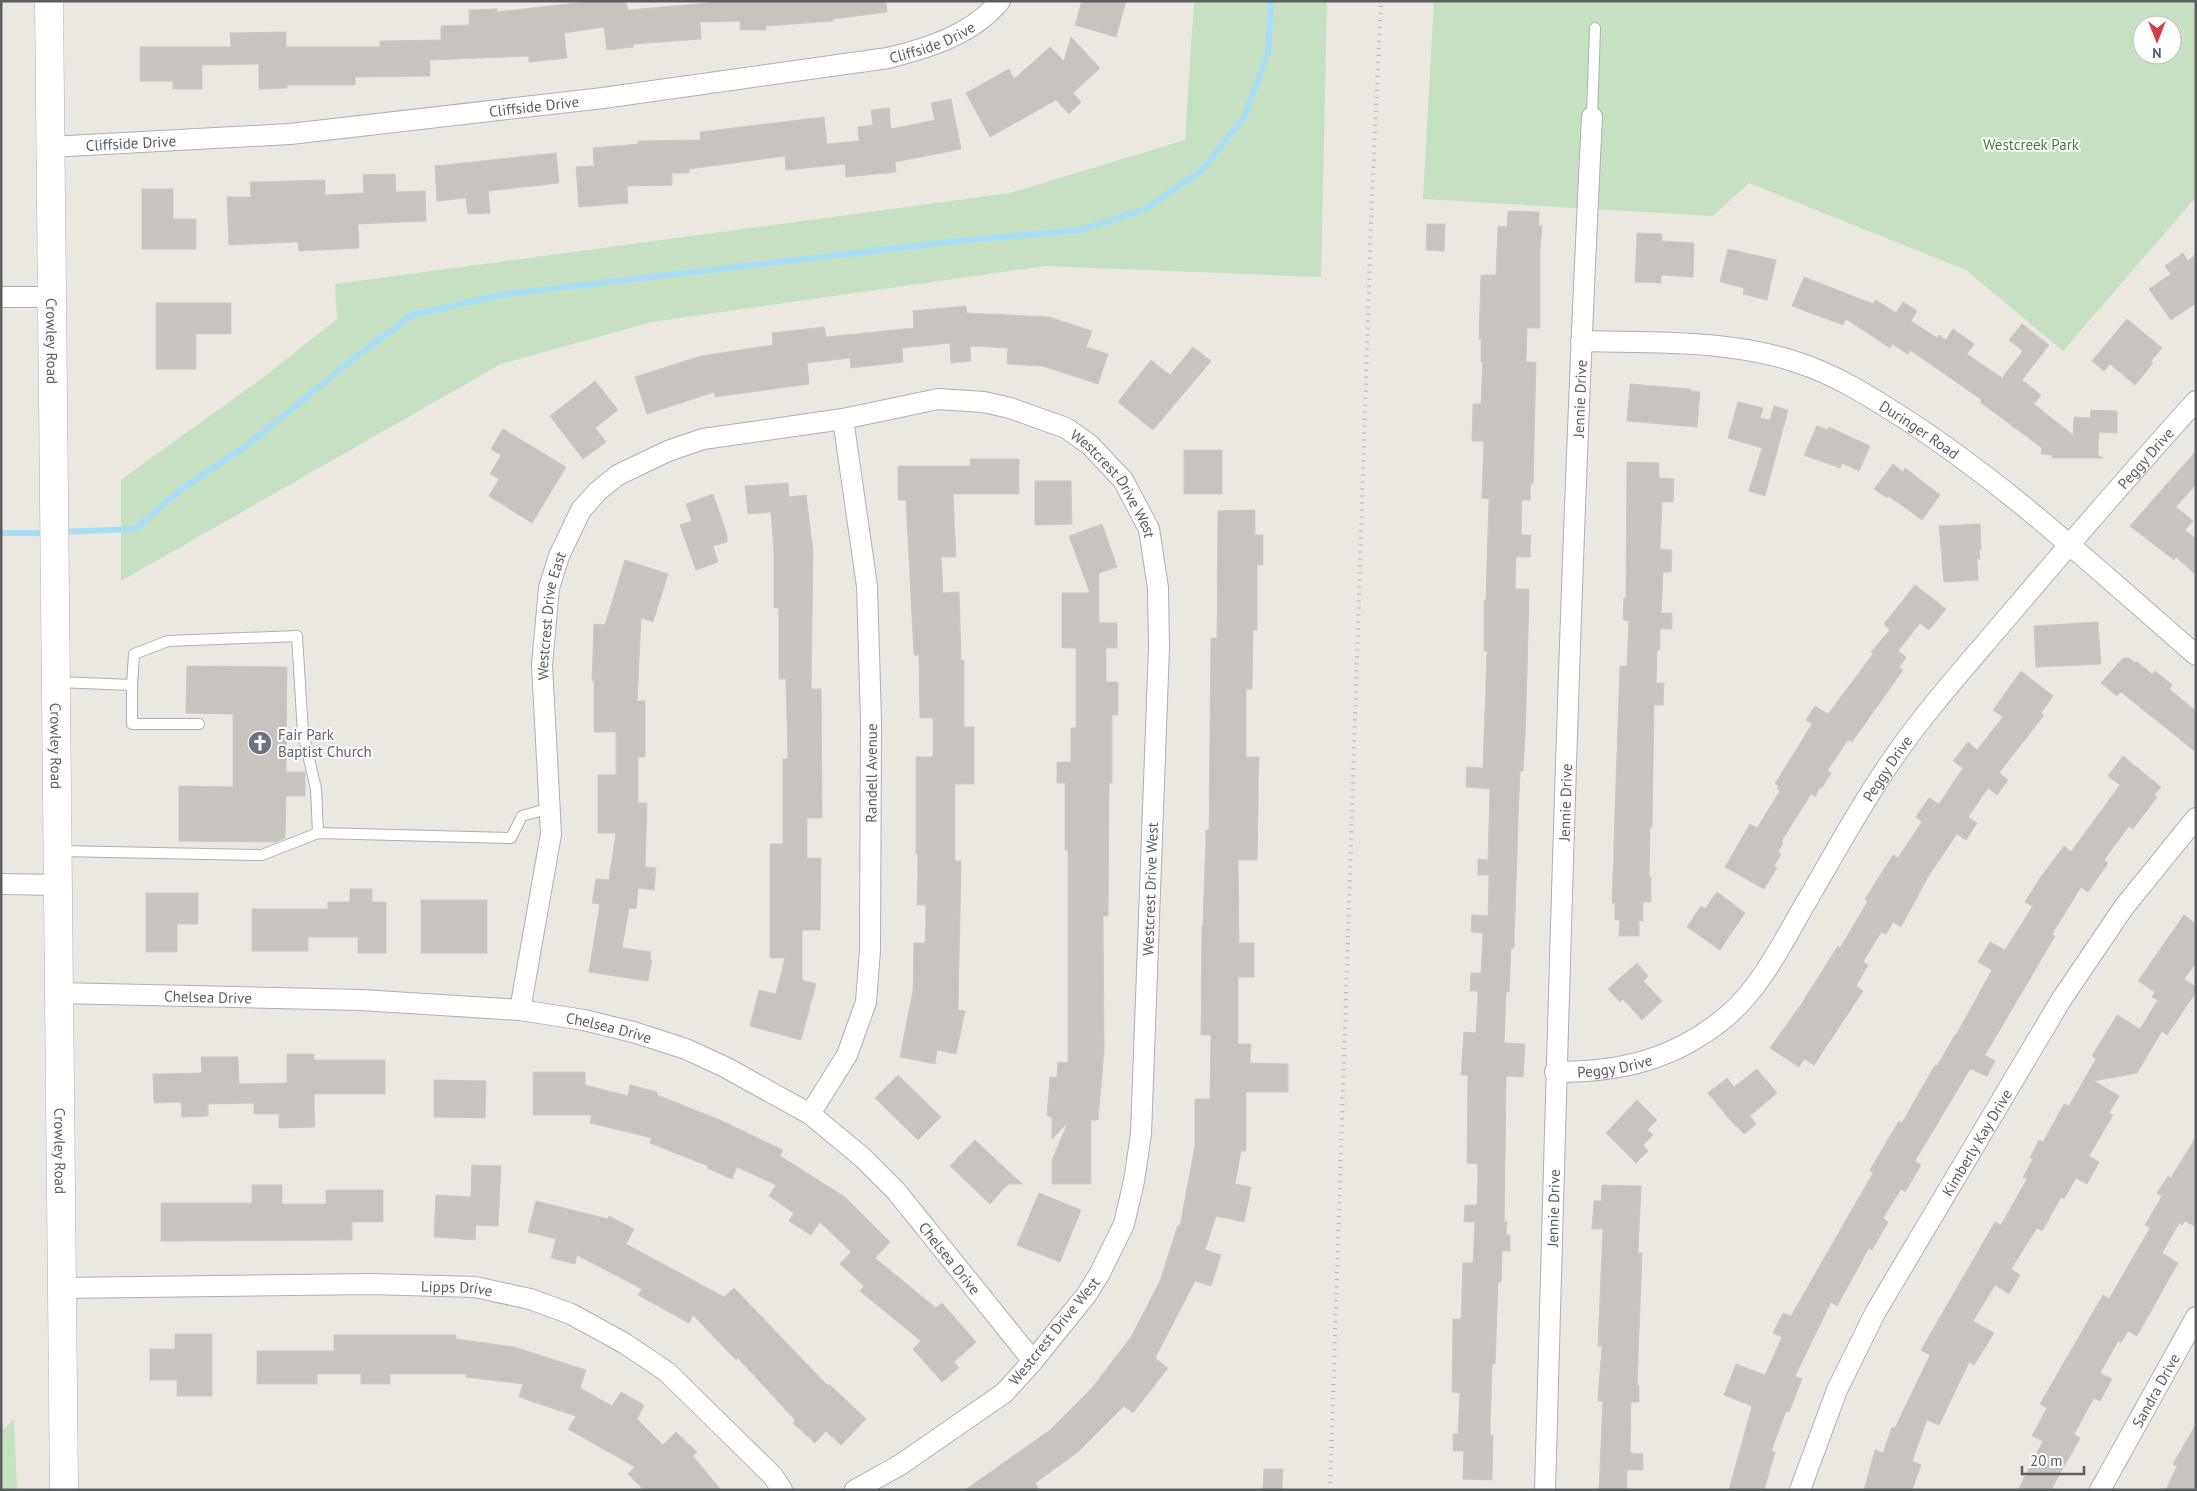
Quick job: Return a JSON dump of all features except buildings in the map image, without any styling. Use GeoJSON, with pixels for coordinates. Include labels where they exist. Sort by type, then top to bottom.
{"type":"FeatureCollection","features":[{"type":"Feature","properties":{"kind":"main road","name":"Crowley Road"},"geometry":{"type":"LineString","coordinates":[[49,1],[64,1490]]}},
{"type":"Feature","properties":{"kind":"street","name":"Cliffside Drive"},"geometry":{"type":"LineString","coordinates":[[50,147],[290,134],[603,98],[888,58],[922,50],[968,29],[1000,1]]}},
{"type":"Feature","properties":{"kind":"street","name":"Jennie Drive"},"geometry":{"type":"LineString","coordinates":[[1545,1490],[1556,1072],[1581,341],[1592,117]]}},
{"type":"Feature","properties":{"kind":"street"},"geometry":{"type":"LineString","coordinates":[[1,297],[52,297]]}},
{"type":"Feature","properties":{"kind":"street","name":"Duringer Road"},"geometry":{"type":"LineString","coordinates":[[1581,341],[1713,345],[1759,353],[1799,363],[1857,388],[1940,441],[2003,490],[2196,655]]}},
{"type":"Feature","properties":{"kind":"street","name":"Westcrest Drive West"},"geometry":{"type":"LineString","coordinates":[[843,419],[938,399],[984,402],[1010,408],[1066,428],[1090,444],[1124,480],[1149,529],[1158,588],[1159,646],[1141,1134],[1134,1181],[1124,1224],[1100,1273],[1087,1294],[1033,1361],[1004,1393],[900,1465],[855,1490]]}},
{"type":"Feature","properties":{"kind":"street","name":"Peggy Drive"},"geometry":{"type":"LineString","coordinates":[[1556,1072],[1589,1072],[1631,1066],[1659,1056],[1694,1038],[1726,1016],[1746,996],[1772,961],[1866,798],[1896,753],[1937,700],[2068,546],[2196,401]]}},
{"type":"Feature","properties":{"kind":"street","name":"Westcrest Drive East"},"geometry":{"type":"LineString","coordinates":[[520,1010],[551,834],[542,665],[549,588],[559,556],[581,510],[598,491],[618,475],[668,450],[703,439],[843,419]]}},
{"type":"Feature","properties":{"kind":"street","name":"Randell Avenue"},"geometry":{"type":"LineString","coordinates":[[810,1114],[847,1055],[866,1002],[870,950],[871,721],[867,586],[843,419]]}},
{"type":"Feature","properties":{"kind":"street","name":"Kimberly Kay Drive"},"geometry":{"type":"LineString","coordinates":[[1800,1490],[1837,1390],[1875,1313],[2061,1000],[2124,907],[2196,818]]}},
{"type":"Feature","properties":{"kind":"street"},"geometry":{"type":"LineString","coordinates":[[1,884],[58,885]]}},
{"type":"Feature","properties":{"kind":"street","name":"Chelsea Drive"},"geometry":{"type":"LineString","coordinates":[[59,993],[361,1000],[520,1010],[584,1020],[633,1032],[686,1049],[725,1067],[810,1114],[862,1157],[896,1191],[1033,1361]]}},
{"type":"Feature","properties":{"kind":"street","name":"Lipps Drive"},"geometry":{"type":"LineString","coordinates":[[62,1288],[370,1284],[475,1287],[530,1299],[571,1314],[624,1343],[667,1372],[773,1476],[782,1490]]}},
{"type":"Feature","properties":{"kind":"street","name":"Sandra Drive"},"geometry":{"type":"LineString","coordinates":[[2100,1490],[2196,1317]]}},
{"type":"Feature","properties":{"kind":"lane"},"geometry":{"type":"LineString","coordinates":[[1592,117],[1595,28]]}},
{"type":"Feature","properties":{"kind":"lane"},"geometry":{"type":"LineString","coordinates":[[198,724],[132,724],[134,654],[168,641],[296,636],[303,733],[316,789],[318,833]]}},
{"type":"Feature","properties":{"kind":"lane"},"geometry":{"type":"LineString","coordinates":[[56,682],[132,685]]}},
{"type":"Feature","properties":{"kind":"lane"},"geometry":{"type":"LineString","coordinates":[[58,851],[262,855],[318,833],[511,838],[522,816],[550,808]]}},
{"type":"Feature","properties":{"kind":"green space"},"geometry":{"type":"Polygon","coordinates":[[[1194,1],[1327,1],[1321,277],[1045,266],[652,322],[501,364],[121,581],[121,480],[265,376],[337,319],[335,284],[1010,193],[1185,140],[1194,1]]]}},
{"type":"Feature","properties":{"kind":"green space","name":"Westcreek Park"},"geometry":{"type":"Polygon","coordinates":[[[1434,1],[2196,1],[2196,197],[2063,351],[1966,270],[1749,183],[1713,216],[1423,199],[1434,1]]]}},
{"type":"Feature","properties":{"kind":"green space"},"geometry":{"type":"Polygon","coordinates":[[[14,1419],[17,1490],[1,1490],[1,1432],[14,1419]]]}},
{"type":"Feature","properties":{"kind":"waterway"},"geometry":{"type":"LineString","coordinates":[[61,532],[135,529],[182,489],[246,446],[362,352],[412,315],[505,294],[958,241],[1080,230],[1145,209],[1202,170],[1244,117],[1268,53],[1271,1]]}},
{"type":"Feature","properties":{"kind":"waterway"},"geometry":{"type":"LineString","coordinates":[[1,533],[48,533]]}},
{"type":"Feature","properties":{"kind":"railway"},"geometry":{"type":"LineString","coordinates":[[1330,1490],[1372,194],[1381,1]]}},
{"type":"Feature","properties":{"kind":"place","name":"Fair Park Baptist Church"},"geometry":{"type":"Point","coordinates":[260,743]}}]}
